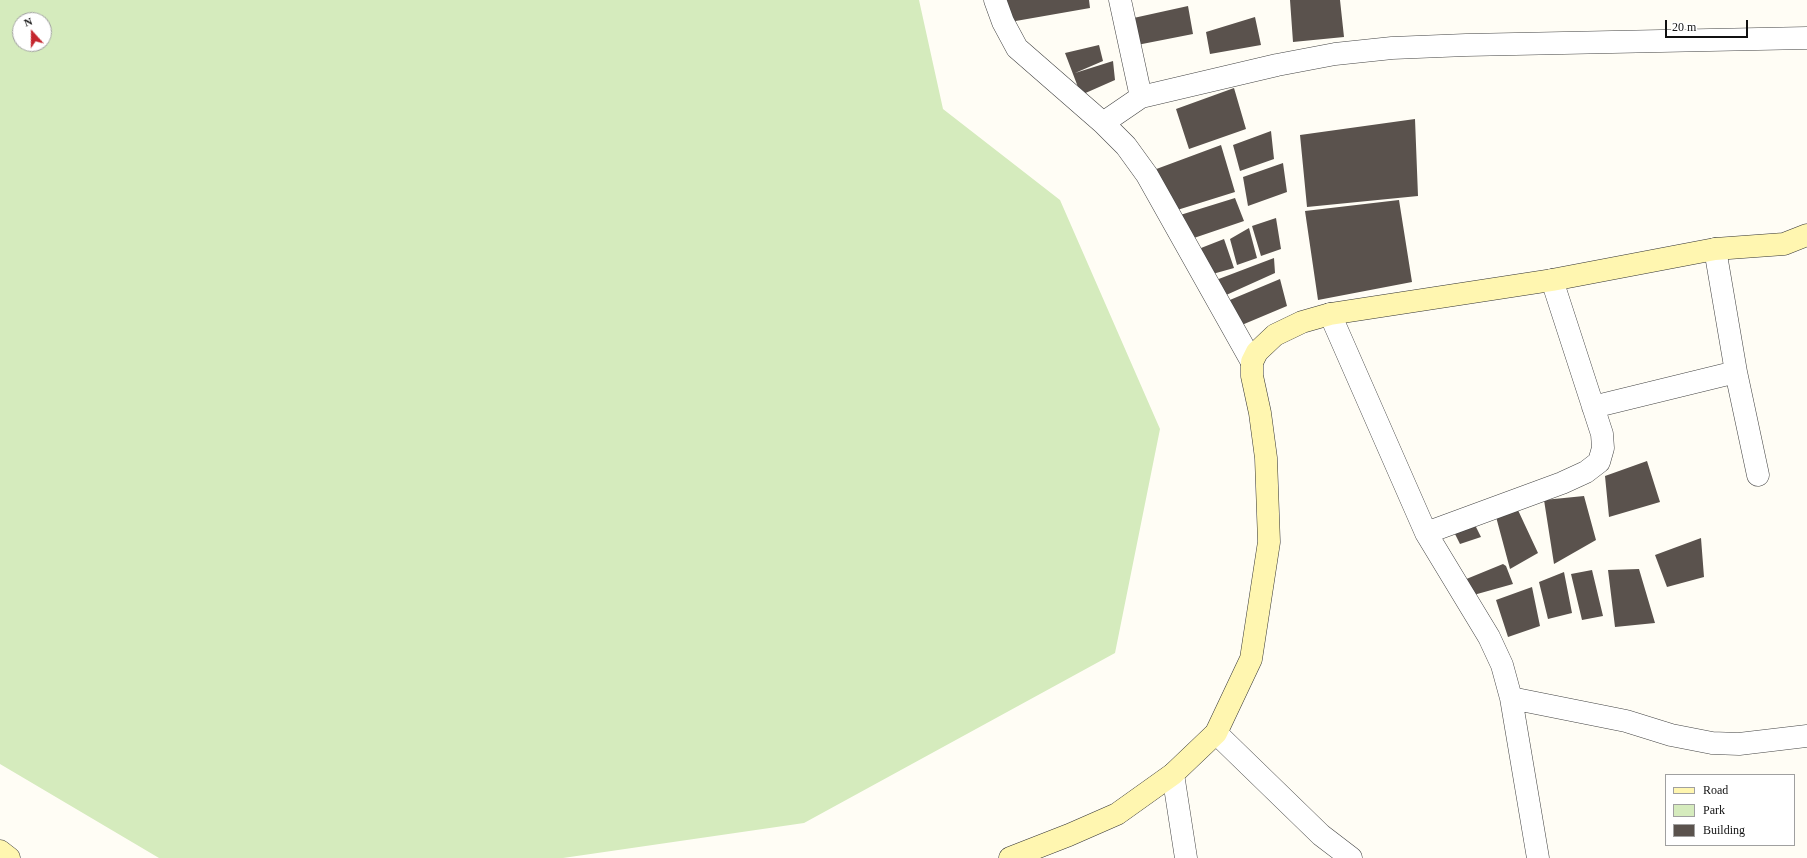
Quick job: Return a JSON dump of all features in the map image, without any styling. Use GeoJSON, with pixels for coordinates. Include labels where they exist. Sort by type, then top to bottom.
{"type":"FeatureCollection","features":[{"type":"Feature","properties":{"kind":"main road"},"geometry":{"type":"LineString","coordinates":[[1010,858],[1117,814],[1173,774],[1216,733],[1251,659],[1269,542],[1266,458],[1260,413],[1252,376],[1252,362],[1257,352],[1274,335],[1302,322],[1330,314],[1552,280],[1715,249],[1784,244],[1807,234]]}},
{"type":"Feature","properties":{"kind":"main road"},"geometry":{"type":"LineString","coordinates":[[0,851],[9,858]]}},
{"type":"Feature","properties":{"kind":"street"},"geometry":{"type":"LineString","coordinates":[[995,0],[1003,22],[1017,48],[1126,146],[1147,175],[1252,362]]}},
{"type":"Feature","properties":{"kind":"street"},"geometry":{"type":"LineString","coordinates":[[1120,0],[1142,97]]}},
{"type":"Feature","properties":{"kind":"street"},"geometry":{"type":"LineString","coordinates":[[1102,123],[1142,97],[1277,65],[1335,54],[1392,48],[1466,45],[1807,38]]}},
{"type":"Feature","properties":{"kind":"street"},"geometry":{"type":"LineString","coordinates":[[1715,249],[1736,372],[1758,475]]}},
{"type":"Feature","properties":{"kind":"street"},"geometry":{"type":"LineString","coordinates":[[1426,533],[1562,483],[1590,469],[1599,462],[1603,448],[1602,434],[1552,280]]}},
{"type":"Feature","properties":{"kind":"street"},"geometry":{"type":"LineString","coordinates":[[1330,314],[1426,533],[1489,637],[1502,665],[1512,698],[1538,858]]}},
{"type":"Feature","properties":{"kind":"street"},"geometry":{"type":"LineString","coordinates":[[1593,407],[1736,372]]}},
{"type":"Feature","properties":{"kind":"street"},"geometry":{"type":"LineString","coordinates":[[1512,698],[1626,721],[1671,735],[1712,743],[1739,744],[1807,736]]}},
{"type":"Feature","properties":{"kind":"street"},"geometry":{"type":"LineString","coordinates":[[1216,733],[1322,835],[1351,858]]}},
{"type":"Feature","properties":{"kind":"street"},"geometry":{"type":"LineString","coordinates":[[1173,774],[1186,858]]}},
{"type":"Feature","properties":{"kind":"green space"},"geometry":{"type":"Polygon","coordinates":[[[0,0],[919,0],[943,109],[1060,200],[1160,429],[1115,653],[804,823],[563,858],[159,858],[0,764],[0,0]]]}},
{"type":"Feature","properties":{"kind":"building"},"geometry":{"type":"Polygon","coordinates":[[[1006,0],[1089,0],[1090,8],[1010,22],[1006,0]]]}},
{"type":"Feature","properties":{"kind":"building"},"geometry":{"type":"Polygon","coordinates":[[[1290,0],[1340,0],[1344,37],[1293,42],[1290,0]]]}},
{"type":"Feature","properties":{"kind":"building"},"geometry":{"type":"Polygon","coordinates":[[[1188,6],[1193,34],[1137,45],[1129,19],[1188,6]]]}},
{"type":"Feature","properties":{"kind":"building"},"geometry":{"type":"Polygon","coordinates":[[[1255,17],[1261,45],[1210,54],[1206,32],[1255,17]]]}},
{"type":"Feature","properties":{"kind":"building"},"geometry":{"type":"Polygon","coordinates":[[[1099,45],[1103,61],[1075,73],[1113,61],[1115,80],[1081,95],[1065,53],[1099,45]]]}},
{"type":"Feature","properties":{"kind":"building"},"geometry":{"type":"Polygon","coordinates":[[[1234,88],[1246,129],[1189,149],[1176,109],[1234,88]]]}},
{"type":"Feature","properties":{"kind":"building"},"geometry":{"type":"Polygon","coordinates":[[[1415,119],[1418,196],[1307,207],[1300,135],[1415,119]]]}},
{"type":"Feature","properties":{"kind":"building"},"geometry":{"type":"Polygon","coordinates":[[[1271,131],[1274,159],[1240,171],[1233,145],[1271,131]]]}},
{"type":"Feature","properties":{"kind":"building"},"geometry":{"type":"Polygon","coordinates":[[[1221,145],[1235,192],[1174,211],[1151,171],[1221,145]]]}},
{"type":"Feature","properties":{"kind":"building"},"geometry":{"type":"Polygon","coordinates":[[[1283,163],[1287,192],[1248,206],[1243,177],[1283,163]]]}},
{"type":"Feature","properties":{"kind":"building"},"geometry":{"type":"Polygon","coordinates":[[[1235,198],[1244,221],[1191,239],[1177,216],[1235,198]]]}},
{"type":"Feature","properties":{"kind":"building"},"geometry":{"type":"Polygon","coordinates":[[[1399,200],[1412,282],[1318,300],[1305,211],[1399,200]]]}},
{"type":"Feature","properties":{"kind":"building"},"geometry":{"type":"Polygon","coordinates":[[[1276,218],[1281,249],[1261,256],[1252,226],[1276,218]]]}},
{"type":"Feature","properties":{"kind":"building"},"geometry":{"type":"Polygon","coordinates":[[[1249,228],[1257,258],[1237,265],[1230,239],[1249,228]]]}},
{"type":"Feature","properties":{"kind":"building"},"geometry":{"type":"Polygon","coordinates":[[[1224,239],[1234,268],[1209,275],[1201,248],[1224,239]]]}},
{"type":"Feature","properties":{"kind":"building"},"geometry":{"type":"Polygon","coordinates":[[[1274,258],[1275,273],[1224,296],[1216,280],[1274,258]]]}},
{"type":"Feature","properties":{"kind":"building"},"geometry":{"type":"Polygon","coordinates":[[[1280,279],[1287,306],[1237,327],[1225,302],[1280,279]]]}},
{"type":"Feature","properties":{"kind":"building"},"geometry":{"type":"Polygon","coordinates":[[[1647,461],[1660,502],[1609,517],[1605,476],[1647,461]]]}},
{"type":"Feature","properties":{"kind":"building"},"geometry":{"type":"Polygon","coordinates":[[[1584,496],[1596,540],[1554,564],[1544,500],[1584,496]]]}},
{"type":"Feature","properties":{"kind":"building"},"geometry":{"type":"Polygon","coordinates":[[[1517,508],[1538,553],[1510,569],[1495,513],[1517,508]]]}},
{"type":"Feature","properties":{"kind":"building"},"geometry":{"type":"Polygon","coordinates":[[[1473,521],[1481,537],[1460,544],[1452,528],[1473,521]]]}},
{"type":"Feature","properties":{"kind":"building"},"geometry":{"type":"Polygon","coordinates":[[[1701,538],[1704,577],[1667,587],[1655,555],[1701,538]]]}},
{"type":"Feature","properties":{"kind":"building"},"geometry":{"type":"Polygon","coordinates":[[[1503,564],[1506,566],[1513,584],[1470,596],[1459,582],[1503,564]]]}},
{"type":"Feature","properties":{"kind":"building"},"geometry":{"type":"Polygon","coordinates":[[[1639,569],[1655,623],[1615,627],[1608,570],[1639,569]]]}},
{"type":"Feature","properties":{"kind":"building"},"geometry":{"type":"Polygon","coordinates":[[[1592,570],[1603,616],[1582,620],[1571,574],[1592,570]]]}},
{"type":"Feature","properties":{"kind":"building"},"geometry":{"type":"Polygon","coordinates":[[[1564,572],[1572,613],[1548,619],[1539,582],[1564,572]]]}},
{"type":"Feature","properties":{"kind":"building"},"geometry":{"type":"Polygon","coordinates":[[[1532,587],[1540,626],[1508,637],[1496,600],[1532,587]]]}}]}
